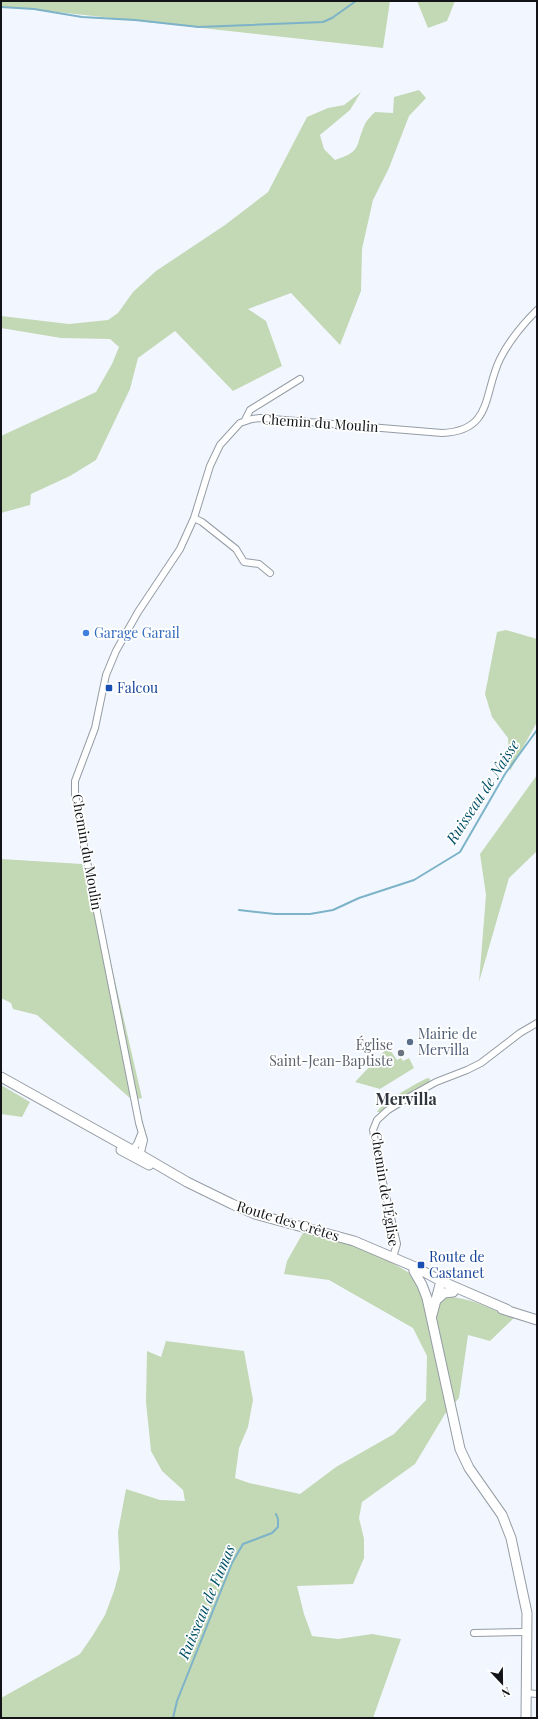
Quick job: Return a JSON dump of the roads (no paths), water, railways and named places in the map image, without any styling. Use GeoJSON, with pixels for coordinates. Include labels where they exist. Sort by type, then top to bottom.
{"type":"FeatureCollection","features":[{"type":"Feature","properties":{"kind":"street","name":"Chemin du Moulin"},"geometry":{"type":"LineString","coordinates":[[135,1154],[143,1148],[144,1140],[141,1134],[79,821],[75,794],[75,781],[95,728],[106,675],[116,651],[138,612],[180,548],[194,518],[210,466],[216,452],[220,444],[233,429],[245,420],[260,418],[442,433],[466,428],[480,417],[500,360],[519,330],[537,310]]}},
{"type":"Feature","properties":{"kind":"street"},"geometry":{"type":"LineString","coordinates":[[245,420],[250,410],[300,379]]}},
{"type":"Feature","properties":{"kind":"street"},"geometry":{"type":"LineString","coordinates":[[194,518],[202,522],[236,549],[244,562],[259,564],[270,573]]}},
{"type":"Feature","properties":{"kind":"street","name":"Chemin de l'Église"},"geometry":{"type":"LineString","coordinates":[[393,1258],[397,1244],[379,1165],[373,1130],[377,1120],[388,1110],[436,1082],[468,1070],[520,1033],[537,1023]]}},
{"type":"Feature","properties":{"kind":"street","name":"Route des Crêtes"},"geometry":{"type":"LineString","coordinates":[[1,1078],[164,1170],[232,1204],[255,1214],[354,1241],[393,1258],[453,1292],[487,1305],[508,1310]]}},
{"type":"Feature","properties":{"kind":"street","name":"Route des Crêtes"},"geometry":{"type":"LineString","coordinates":[[393,1258],[439,1284],[537,1320]]}},
{"type":"Feature","properties":{"kind":"street"},"geometry":{"type":"LineString","coordinates":[[414,1271],[422,1285],[432,1320],[460,1449],[469,1468],[502,1515],[511,1538],[525,1598],[527,1632],[526,1718]]}},
{"type":"Feature","properties":{"kind":"street"},"geometry":{"type":"LineString","coordinates":[[426,1298],[430,1291],[439,1284]]}},
{"type":"Feature","properties":{"kind":"street"},"geometry":{"type":"LineString","coordinates":[[432,1320],[439,1284]]}},
{"type":"Feature","properties":{"kind":"street"},"geometry":{"type":"LineString","coordinates":[[436,1300],[444,1293],[453,1292]]}},
{"type":"Feature","properties":{"kind":"street"},"geometry":{"type":"LineString","coordinates":[[474,1633],[527,1632]]}},
{"type":"Feature","properties":{"kind":"street"},"geometry":{"type":"LineString","coordinates":[[526,1693],[537,1694]]}},
{"type":"Feature","properties":{"kind":"waterway"},"geometry":{"type":"LineString","coordinates":[[1,7],[34,9],[82,17],[135,20],[199,27],[323,22],[332,18],[356,1]]}},
{"type":"Feature","properties":{"kind":"waterway","name":"Ruisseau de Naisse"},"geometry":{"type":"LineString","coordinates":[[239,910],[275,914],[310,914],[333,910],[359,898],[414,880],[460,852],[505,774],[537,730]]}},
{"type":"Feature","properties":{"kind":"waterway","name":"Ruisseau de Fumas"},"geometry":{"type":"LineString","coordinates":[[173,1718],[177,1701],[232,1563],[243,1544],[272,1533],[278,1527],[278,1519],[276,1514]]}},
{"type":"Feature","properties":{"kind":"place","name":"Garage Garail"},"geometry":{"type":"Point","coordinates":[86,633]}},
{"type":"Feature","properties":{"kind":"place","name":"Falcou"},"geometry":{"type":"Point","coordinates":[109,688]}},
{"type":"Feature","properties":{"kind":"place","name":"Mairie de Mervilla"},"geometry":{"type":"Point","coordinates":[410,1042]}},
{"type":"Feature","properties":{"kind":"place","name":"Église Saint-Jean-Baptiste"},"geometry":{"type":"Point","coordinates":[401,1053]}},
{"type":"Feature","properties":{"kind":"place","name":"Route de Castanet"},"geometry":{"type":"Point","coordinates":[421,1265]}},
{"type":"Feature","properties":{"kind":"district","name":"Mervilla"},"geometry":{"type":"Point","coordinates":[406,1099]}}]}
